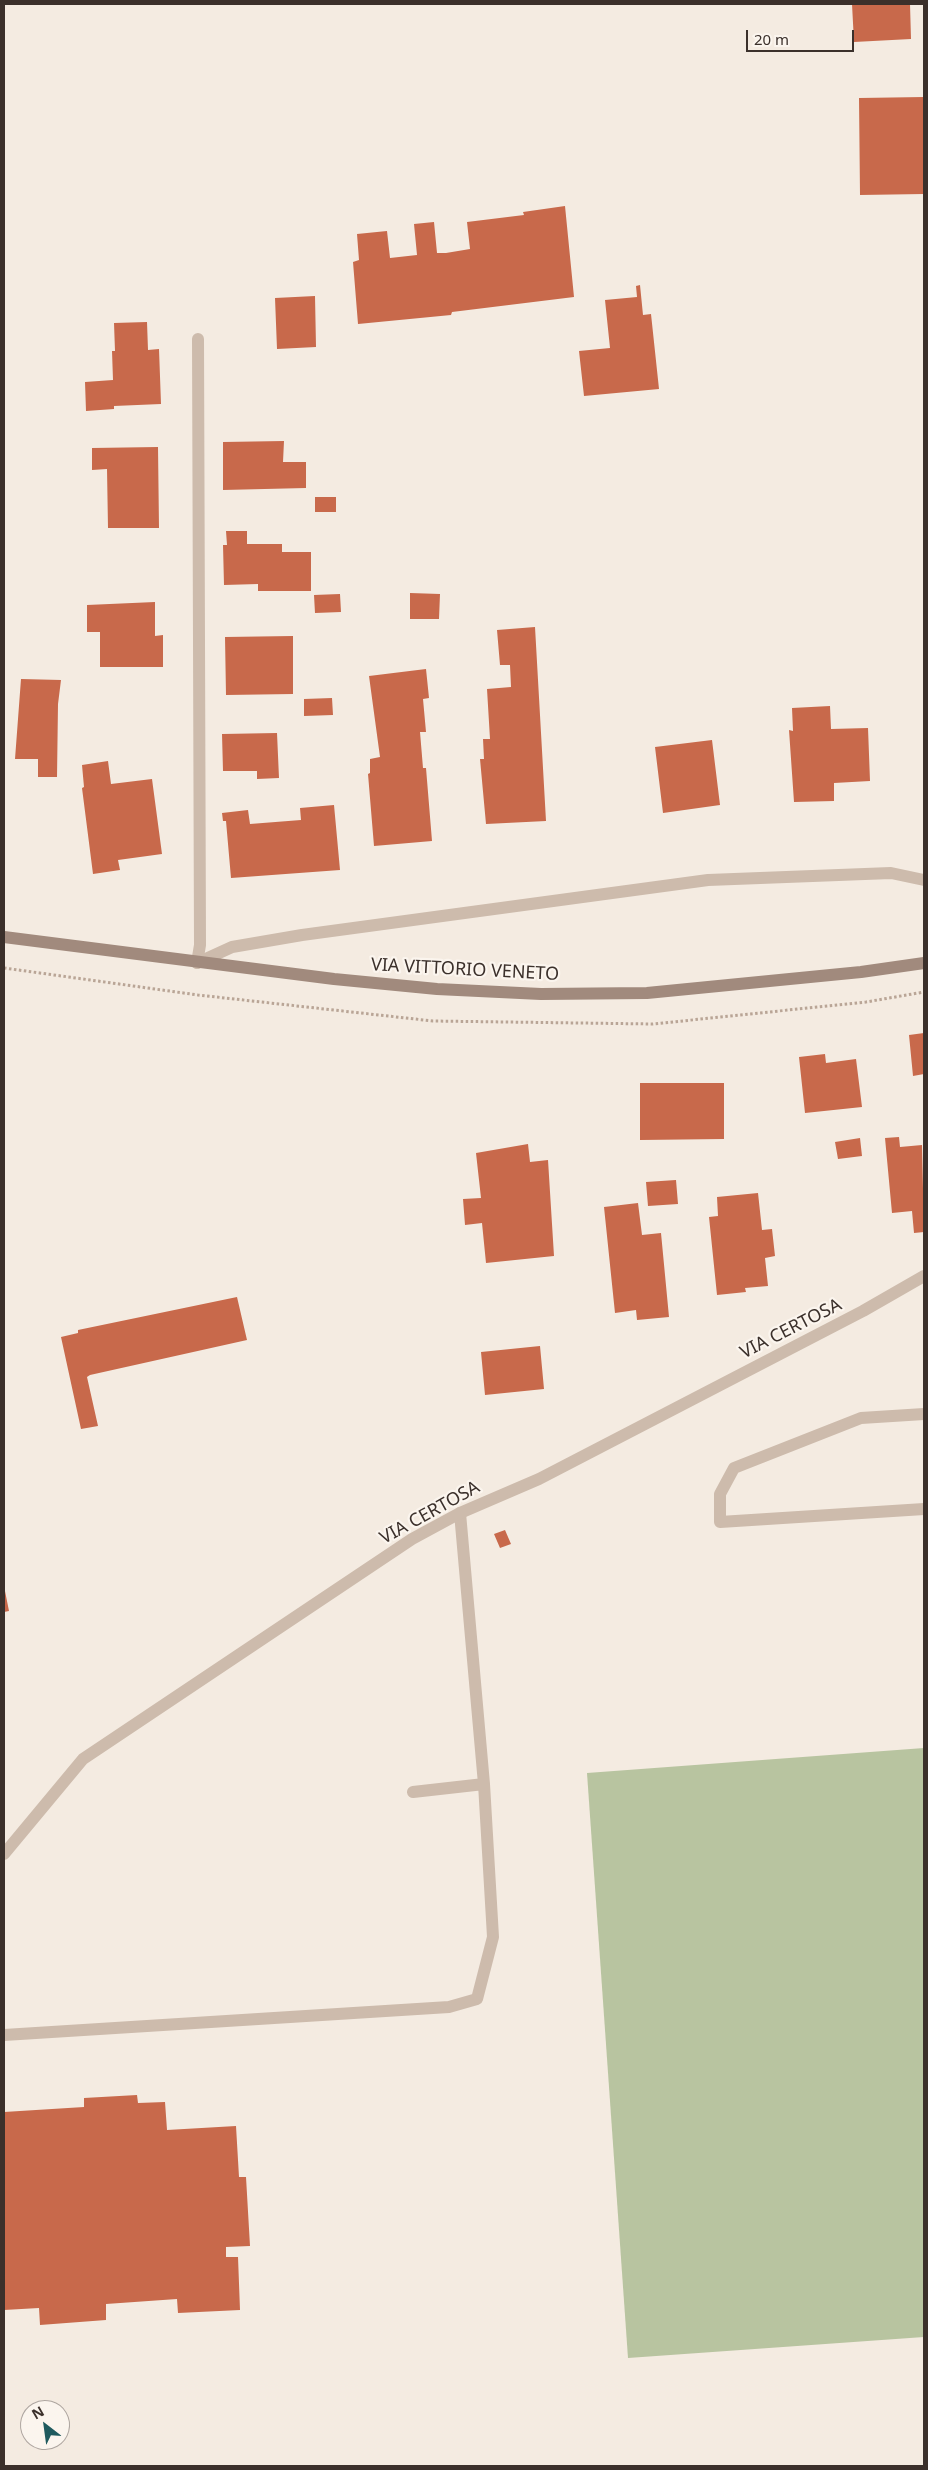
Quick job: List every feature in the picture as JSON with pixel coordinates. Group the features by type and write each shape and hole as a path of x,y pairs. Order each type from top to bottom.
{"main road":[{"name":"VIA VITTORIO VENETO","path":"4,937 197,963 437,989 541,994 647,993 861,972 924,963"}],"street":[{"path":"197,963 200,945 198,339"},
{"path":"197,963 232,947 302,934 708,880 891,873 924,880"},
{"name":"VIA CERTOSA","path":"4,1854 83,1759 412,1539 460,1513 539,1478 854,1316 924,1276"},
{"path":"924,1414 861,1418 734,1468 720,1494 720,1522 924,1509"},
{"path":"4,2035 449,2007 477,1998 493,1937 484,1784 460,1513"},
{"path":"413,1792 484,1784"}],"green space":[{"path":"924,1748 924,2337 628,2358 587,1773"}],"building":[{"path":"852,4 910,4 911,39 854,42"},
{"path":"924,97 924,194 860,195 859,98"},
{"path":"565,206 574,297 452,312 451,315 358,324 353,262 359,260 357,234 387,231 390,258 417,255 414,224 434,222 437,253 446,253 470,249 467,222 524,215 523,212"},
{"path":"640,285 643,315 651,314 659,389 584,396 579,351 610,348 605,300 637,297 636,286"},
{"path":"315,296 316,347 277,349 275,298"},
{"path":"147,322 148,350 159,349 161,404 114,406 114,409 86,411 85,382 113,380 112,351 115,351 114,323"},
{"path":"284,441 283,462 306,462 306,488 223,490 223,442"},
{"path":"158,447 159,528 108,528 107,469 92,470 92,448"},
{"path":"315,497 336,497 336,512 315,512"},
{"path":"226,531 247,531 247,544 282,544 282,552 311,552 311,591 258,591 258,584 224,585 223,545 227,545"},
{"path":"410,593 440,594 439,619 410,619"},
{"path":"340,594 341,612 315,613 314,595"},
{"path":"155,602 155,636 163,635 163,667 100,667 100,632 87,632 87,605"},
{"path":"535,627 546,821 486,824 480,759 484,759 483,739 490,739 487,689 511,687 510,665 500,665 497,630"},
{"path":"293,636 293,694 226,695 225,637"},
{"path":"426,669 429,698 423,699 426,732 420,732 423,768 426,768 432,841 374,846 368,774 370,773 370,759 380,757 369,676"},
{"path":"21,679 61,680 58,704 57,777 38,777 38,759 15,759"},
{"path":"332,698 333,715 304,716 304,699"},
{"path":"830,706 831,729 868,728 870,781 834,783 834,801 794,802 789,730 793,731 792,708"},
{"path":"277,733 279,778 257,779 257,771 223,771 222,734"},
{"path":"712,740 720,805 663,813 655,747"},
{"path":"108,761 111,784 152,779 162,854 118,860 120,870 93,874 82,788 84,787 82,765"},
{"path":"334,805 340,870 231,878 226,821 223,821 222,813 248,810 250,824 301,820 300,808"},
{"path":"924,1033 924,1074 913,1076 909,1035"},
{"path":"825,1054 826,1063 856,1059 862,1107 805,1113 799,1057"},
{"path":"640,1083 724,1083 724,1139 640,1140"},
{"path":"899,1137 900,1147 922,1145 924,1232 914,1233 912,1211 892,1213 885,1138"},
{"path":"860,1138 862,1156 838,1159 835,1142"},
{"path":"528,1144 530,1162 548,1160 554,1256 486,1263 482,1223 465,1225 463,1199 481,1198 476,1153"},
{"path":"676,1180 678,1204 648,1206 646,1182"},
{"path":"758,1193 762,1230 772,1229 775,1256 765,1258 768,1286 745,1288 746,1292 717,1295 709,1217 718,1216 717,1197"},
{"path":"638,1203 642,1235 661,1233 669,1317 637,1320 636,1310 615,1313 604,1207"},
{"path":"237,1297 247,1340 90,1375 87,1377 98,1426 81,1429 61,1337 78,1333 78,1330"},
{"path":"540,1346 544,1389 485,1395 481,1352"},
{"path":"505,1530 511,1544 500,1548 494,1534"},
{"path":"4,1586 9,1611 4,1612"},
{"path":"137,2095 138,2103 165,2102 167,2130 236,2126 239,2177 246,2177 250,2246 226,2247 226,2257 238,2257 240,2310 178,2313 177,2299 106,2304 106,2320 40,2325 39,2308 4,2310 4,2112 84,2107 84,2098"}]}
